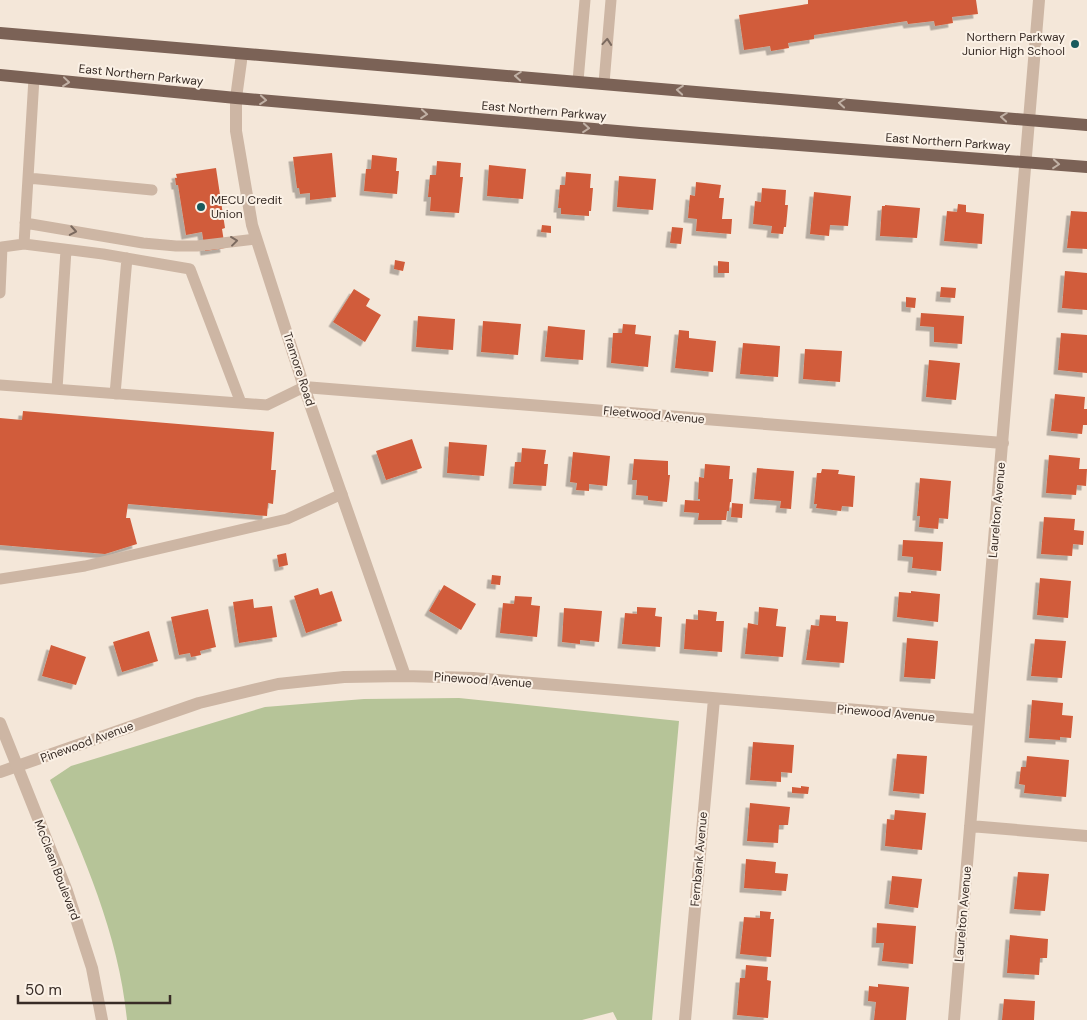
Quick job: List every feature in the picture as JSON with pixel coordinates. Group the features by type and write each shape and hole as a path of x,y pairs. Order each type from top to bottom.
{"main road":[{"path":"0,33 1087,125"},
{"name":"East Northern Parkway","path":"0,76 640,133 1087,167"}],"street":[{"name":"Laurelton Avenue","path":"954,1020 1039,0"},
{"name":"Tramore Road","path":"242,54 236,98 236,131 252,225 304,387 405,676"},
{"name":"Fleetwood Avenue","path":"304,387 1003,443"},
{"name":"Pinewood Avenue","path":"0,772 199,703 278,684 344,677 473,678 978,720"},
{"name":"Fernbank Avenue","path":"685,1020 714,699"},
{"name":"McClean Boulevard","path":"0,723 67,891 92,968 102,1020"},
{"path":"970,826 1087,836"}],"lane":[{"path":"578,81 585,0"},
{"path":"604,83 611,0"},
{"path":"24,244 34,78"},
{"path":"28,178 152,190"},
{"path":"25,223 143,243 176,246 197,246 256,239"},
{"path":"0,293 1,247 24,244 190,269 241,403"},
{"path":"57,389 66,250"},
{"path":"115,394 127,258"},
{"path":"0,385 267,405 304,387"},
{"path":"0,579 85,566 287,519 342,494"}],"green space":[{"path":"459,698 679,721 652,1020 617,1020 613,1012 582,1020 127,1020 123,989 108,927 87,867 50,780 71,766 265,707 364,699"}],"building":[{"path":"808,0 976,0 978,14 952,17 953,23 935,26 934,21 908,24 907,21 814,35 814,39 788,43 789,48 771,51 770,46 744,50 739,15 808,4"},
{"path":"332,153 336,197 310,200 310,193 300,194 299,188 297,188 293,157"},
{"path":"372,155 397,158 396,171 399,171 397,194 364,191 366,169 371,169"},
{"path":"437,161 461,163 460,177 463,177 459,213 430,211 431,197 428,197 430,175 436,175"},
{"path":"489,165 526,169 523,199 487,196"},
{"name":"MECU Credit Union","path":"216,168 225,228 222,229 225,248 205,251 202,232 186,235 178,185 176,185 175,178 177,178 176,174"},
{"path":"566,172 591,174 590,188 593,188 589,216 561,214 561,208 558,208 560,185 565,185"},
{"path":"619,176 656,179 653,210 617,207"},
{"path":"696,182 721,185 719,198 724,198 722,219 732,219 731,234 696,231 697,219 688,218 690,195 695,196"},
{"path":"762,188 786,190 785,205 788,205 786,227 784,227 783,234 771,233 772,226 753,224 755,201 761,202"},
{"path":"814,192 851,196 848,226 830,225 829,236 810,234"},
{"path":"958,204 966,205 966,212 984,214 982,244 944,241 947,211 957,212"},
{"path":"882,206 920,208 917,238 880,236"},
{"path":"1071,211 1087,212 1087,249 1067,248"},
{"path":"542,225 551,226 551,233 541,232"},
{"path":"672,227 683,228 681,244 670,243"},
{"path":"395,260 405,262 403,271 394,269"},
{"path":"718,261 729,262 729,273 718,273"},
{"path":"1065,271 1087,273 1087,310 1062,308"},
{"path":"941,287 956,288 955,298 940,297"},
{"path":"354,289 370,299 366,306 381,315 365,342 333,322"},
{"path":"906,297 916,298 915,308 906,307"},
{"path":"921,313 964,316 962,344 934,342 934,327 920,326"},
{"path":"418,316 455,319 453,350 416,347"},
{"path":"483,321 521,324 518,355 481,352"},
{"path":"623,324 636,325 635,334 651,336 648,367 611,363 613,333 622,333"},
{"path":"548,326 585,330 583,360 545,357"},
{"path":"679,330 689,331 689,338 716,341 713,372 675,368"},
{"path":"1061,333 1087,335 1087,373 1058,370"},
{"path":"743,343 780,346 778,377 740,374"},
{"path":"805,349 842,351 840,382 803,379"},
{"path":"929,360 960,363 956,400 926,397"},
{"path":"1055,394 1085,397 1084,409 1087,409 1087,425 1083,425 1082,434 1051,431"},
{"path":"23,411 274,432 271,470 276,470 273,504 268,503 267,516 128,504 126,518 130,518 137,544 105,554 0,545 0,418 22,420"},
{"path":"412,439 422,468 386,480 376,451"},
{"path":"449,442 487,445 484,476 447,473"},
{"path":"522,448 546,450 544,464 548,464 546,486 513,484 515,462 521,462"},
{"path":"573,452 610,456 607,486 589,484 589,491 576,490 577,483 570,482"},
{"path":"1049,455 1080,458 1079,469 1087,469 1086,486 1077,485 1076,495 1046,493"},
{"path":"634,459 668,461 668,475 670,475 667,502 648,500 648,496 636,495 637,480 632,480"},
{"path":"705,464 730,466 729,479 733,479 731,502 726,520 698,520 699,513 684,512 685,500 700,501 698,499 699,477 704,478"},
{"path":"757,468 794,471 791,509 780,508 781,501 754,499"},
{"path":"822,469 839,470 838,474 855,476 853,507 842,506 841,511 816,508 817,504 814,504 817,473 821,473"},
{"path":"920,478 951,481 948,519 939,518 938,529 919,527 920,516 917,516"},
{"path":"732,503 743,504 742,518 731,517"},
{"path":"1044,517 1075,519 1074,530 1084,531 1083,545 1073,544 1072,556 1041,554"},
{"path":"903,540 943,542 941,571 912,568 913,557 902,556"},
{"path":"286,553 288,565 279,567 277,555"},
{"path":"492,575 501,576 500,585 491,584"},
{"path":"1040,578 1071,581 1068,618 1037,615"},
{"path":"444,585 476,604 461,630 429,611"},
{"path":"318,588 320,595 332,591 342,621 306,633 294,596"},
{"path":"911,591 940,594 938,622 897,617 899,592 911,593"},
{"path":"515,596 532,597 531,605 540,606 537,637 500,633 503,603 514,604"},
{"path":"253,599 254,608 272,606 277,637 239,643 233,602"},
{"path":"637,607 656,608 655,616 662,617 660,647 622,644 625,613 637,614"},
{"path":"759,607 778,609 776,626 786,627 783,657 745,654 748,623 758,625"},
{"path":"564,608 602,611 599,642 580,640 580,644 562,642"},
{"path":"208,609 216,647 200,651 201,655 191,657 190,653 179,655 171,617"},
{"path":"698,610 717,612 716,621 724,621 722,652 684,649 686,619 698,620"},
{"path":"820,615 836,616 836,621 848,622 844,663 806,660 811,625 819,626"},
{"path":"149,631 158,661 122,672 113,642"},
{"path":"907,638 938,641 935,679 904,677"},
{"path":"1035,639 1066,641 1062,678 1031,676"},
{"path":"51,645 86,657 76,685 42,676"},
{"path":"1032,700 1063,703 1062,715 1073,716 1071,738 1060,737 1060,740 1029,738"},
{"path":"753,742 794,745 792,773 781,772 781,782 750,780"},
{"path":"897,754 927,756 924,794 893,791"},
{"path":"1027,756 1069,760 1066,797 1024,793 1025,785 1019,784 1021,767 1026,767"},
{"path":"801,786 809,787 808,794 792,793 792,787 801,788"},
{"path":"750,803 790,807 788,825 779,825 778,843 747,841"},
{"path":"895,810 926,813 922,850 885,846 887,819 894,820"},
{"path":"746,859 776,862 775,873 788,874 786,891 744,888"},
{"path":"1018,872 1049,874 1045,911 1014,909"},
{"path":"892,876 922,879 918,908 889,904"},
{"path":"760,911 771,912 770,919 774,919 771,957 740,954 744,917 760,918"},
{"path":"877,923 916,926 913,964 882,961 884,943 876,943"},
{"path":"1010,935 1048,939 1047,958 1040,958 1039,975 1007,973"},
{"path":"746,965 768,967 767,980 771,981 768,1018 737,1015 740,978 745,978"},
{"path":"878,984 909,987 906,1020 874,1020 876,1002 868,1001 869,986 878,987"},
{"path":"1004,999 1035,1001 1034,1020 1002,1020"}],"place":[{"name":"Northern Parkway Junior High School","path":"1075,44"},
{"name":"MECU Credit Union","path":"201,207"}]}
